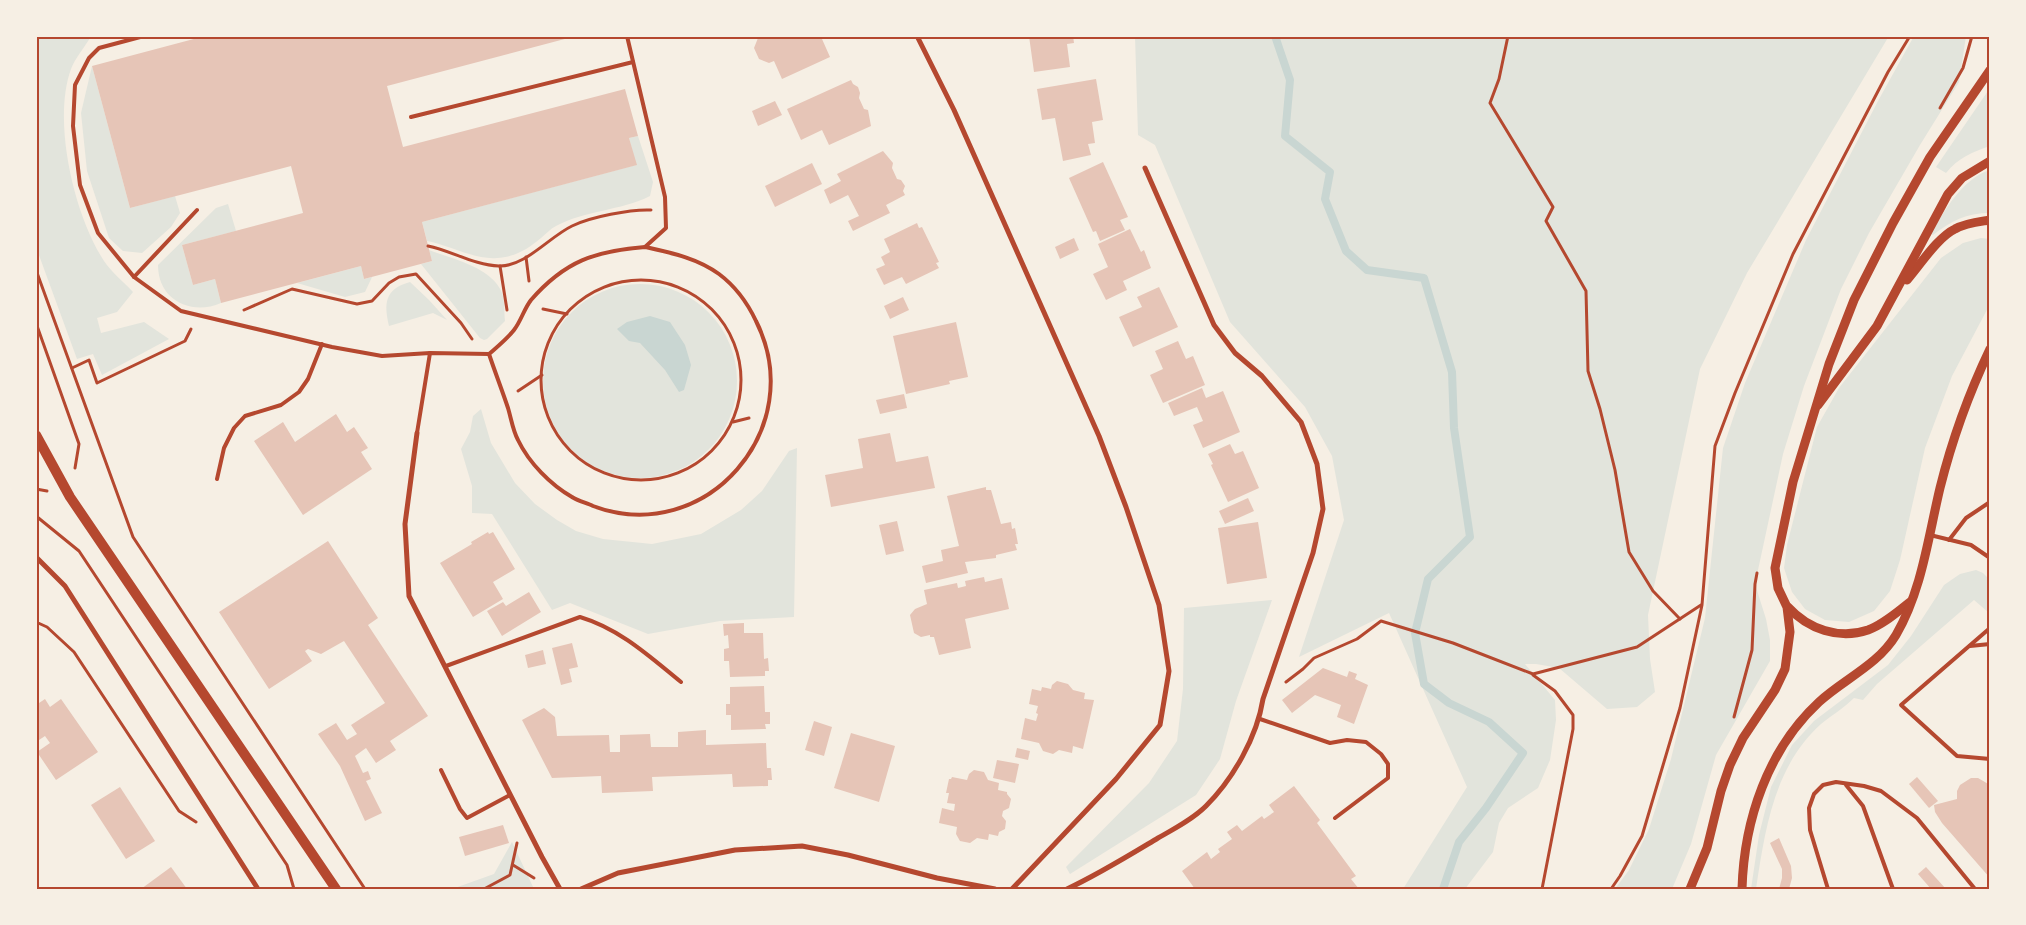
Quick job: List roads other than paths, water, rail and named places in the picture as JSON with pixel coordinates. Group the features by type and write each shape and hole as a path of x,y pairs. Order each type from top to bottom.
{"main road":[{"path":"36,435 70,497 336,889"}],"street":[{"path":"917,36 954,110 1099,436 1126,507 1159,605 1169,671 1160,725 1116,778 1012,889"},
{"path":"1690,889 1707,848 1721,790 1730,765 1743,738 1774,690 1785,669 1790,632 1787,607 1778,588 1775,568 1793,482 1828,364 1854,300 1893,223 1930,157 1990,70"},
{"path":"1813,412 1878,326 1948,194 1962,178 1990,161"},
{"path":"1067,889 1099,874 1176,828 1206,807 1237,767 1260,719 1263,699 1314,553 1322,509 1317,464 1301,422 1262,376 1235,353 1214,325 1145,168"},
{"path":"1898,290 1944,237 1955,229 1974,222 1990,220"},
{"path":"1742,889 1748,836 1760,792 1773,763 1794,728 1820,702 1881,654 1896,635 1921,579 1941,486 1954,440 1976,379 1990,349"},
{"path":"418,433 404,524 409,596 560,889"},
{"path":"36,557 65,586 258,889"},
{"path":"1787,607 1798,618 1811,626 1828,632 1850,634 1869,630 1886,620 1912,600"},
{"path":"581,889 618,873 734,850 802,846 848,855 937,878 996,889"}],"lane":[{"path":"144,36 99,48 89,58 75,85 73,126 80,185 98,233 134,277 181,311 218,321 382,356 430,353 489,354 514,330 528,306 553,278 581,260 612,249 645,247 684,256 720,275 747,304 765,339 772,379 767,418 750,455 723,485 689,505 650,514 610,512 573,498 541,473 518,441 489,354"},
{"path":"627,36 665,197 666,228 645,247"},
{"path":"411,117 633,62"},
{"path":"134,277 197,210"},
{"path":"217,478 224,448 234,428 245,416 281,406 299,392 308,380 322,344"},
{"path":"418,433 430,353"},
{"path":"1949,540 1966,518 1990,502"},
{"path":"1930,535 1971,545 1990,558"},
{"path":"446,666 580,617 600,623 632,641 681,682"},
{"path":"1990,628 1901,706 1957,756 1990,759"},
{"path":"1968,647 1990,644"},
{"path":"1260,719 1330,743 1347,740 1366,742 1381,754 1388,764 1388,778 1335,818"},
{"path":"441,770 460,809 467,818 510,795"},
{"path":"1828,889 1810,830 1809,808 1814,794 1823,785 1836,782 1846,785 1864,786 1881,791 1917,818 1975,889"},
{"path":"1846,785 1863,806 1893,889"}],"waterway":[{"path":"1275,36 1290,80 1285,136 1330,172 1325,199 1346,251 1367,270 1424,278 1452,372 1454,428 1470,537 1428,579 1415,633 1424,684 1449,703 1489,722 1523,753 1486,808 1459,842 1443,889"}]}
